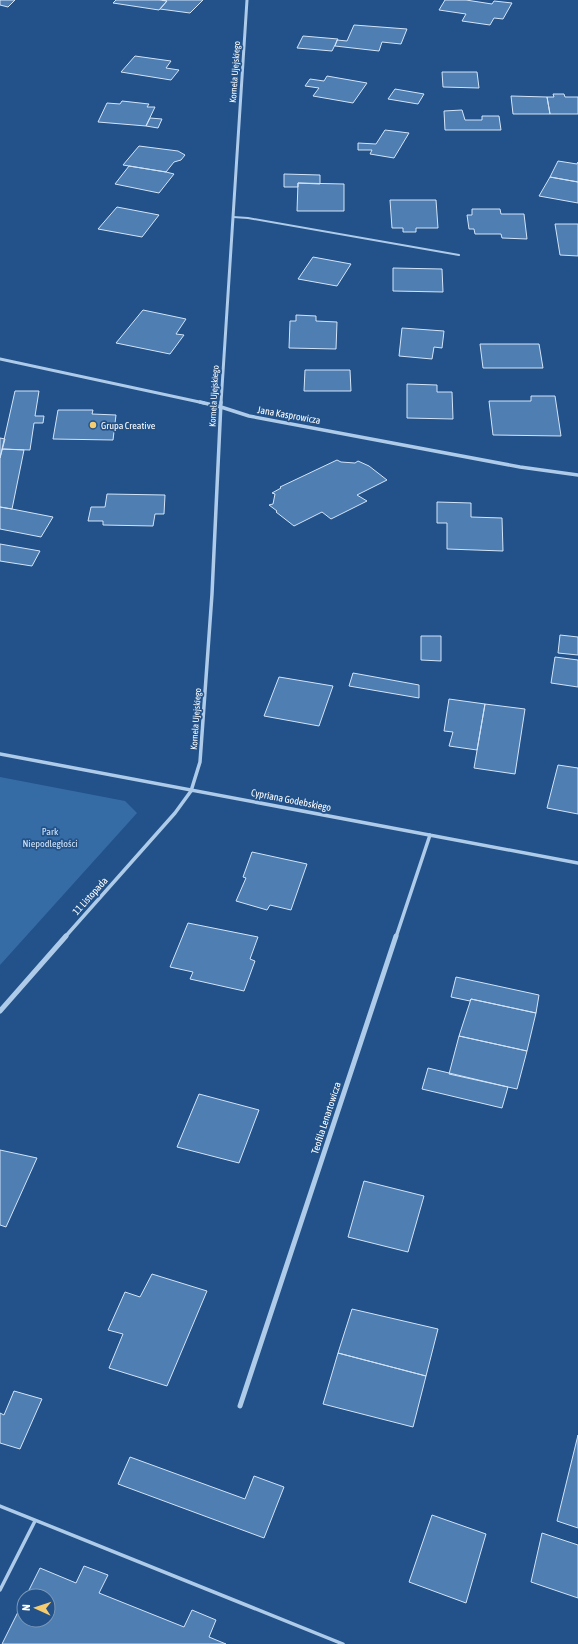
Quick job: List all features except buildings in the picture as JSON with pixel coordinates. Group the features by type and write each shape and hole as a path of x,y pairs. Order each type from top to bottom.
{"street":[{"name":"Kornela Ujejskiego","path":"191,791 200,762 212,594 220,407 246,0"},
{"name":"Jana Kasprowicza","path":"0,359 220,407 249,416 520,467 578,475"},
{"name":"Cypriana Godebskiego","path":"0,754 578,863"},
{"name":"11 Listopada","path":"0,1011 175,813 191,791"},
{"name":"Teofila Lenartowicza","path":"240,1406 430,835"}],"lane":[{"path":"233,217 248,218 459,255"},
{"path":"0,1506 343,1644"},
{"path":"0,1590 35,1521"}],"green space":[{"name":"Park Niepodległości","path":"0,777 125,801 137,813 0,965"}],"place":[{"name":"Grupa Creative","path":"93,425"}]}
